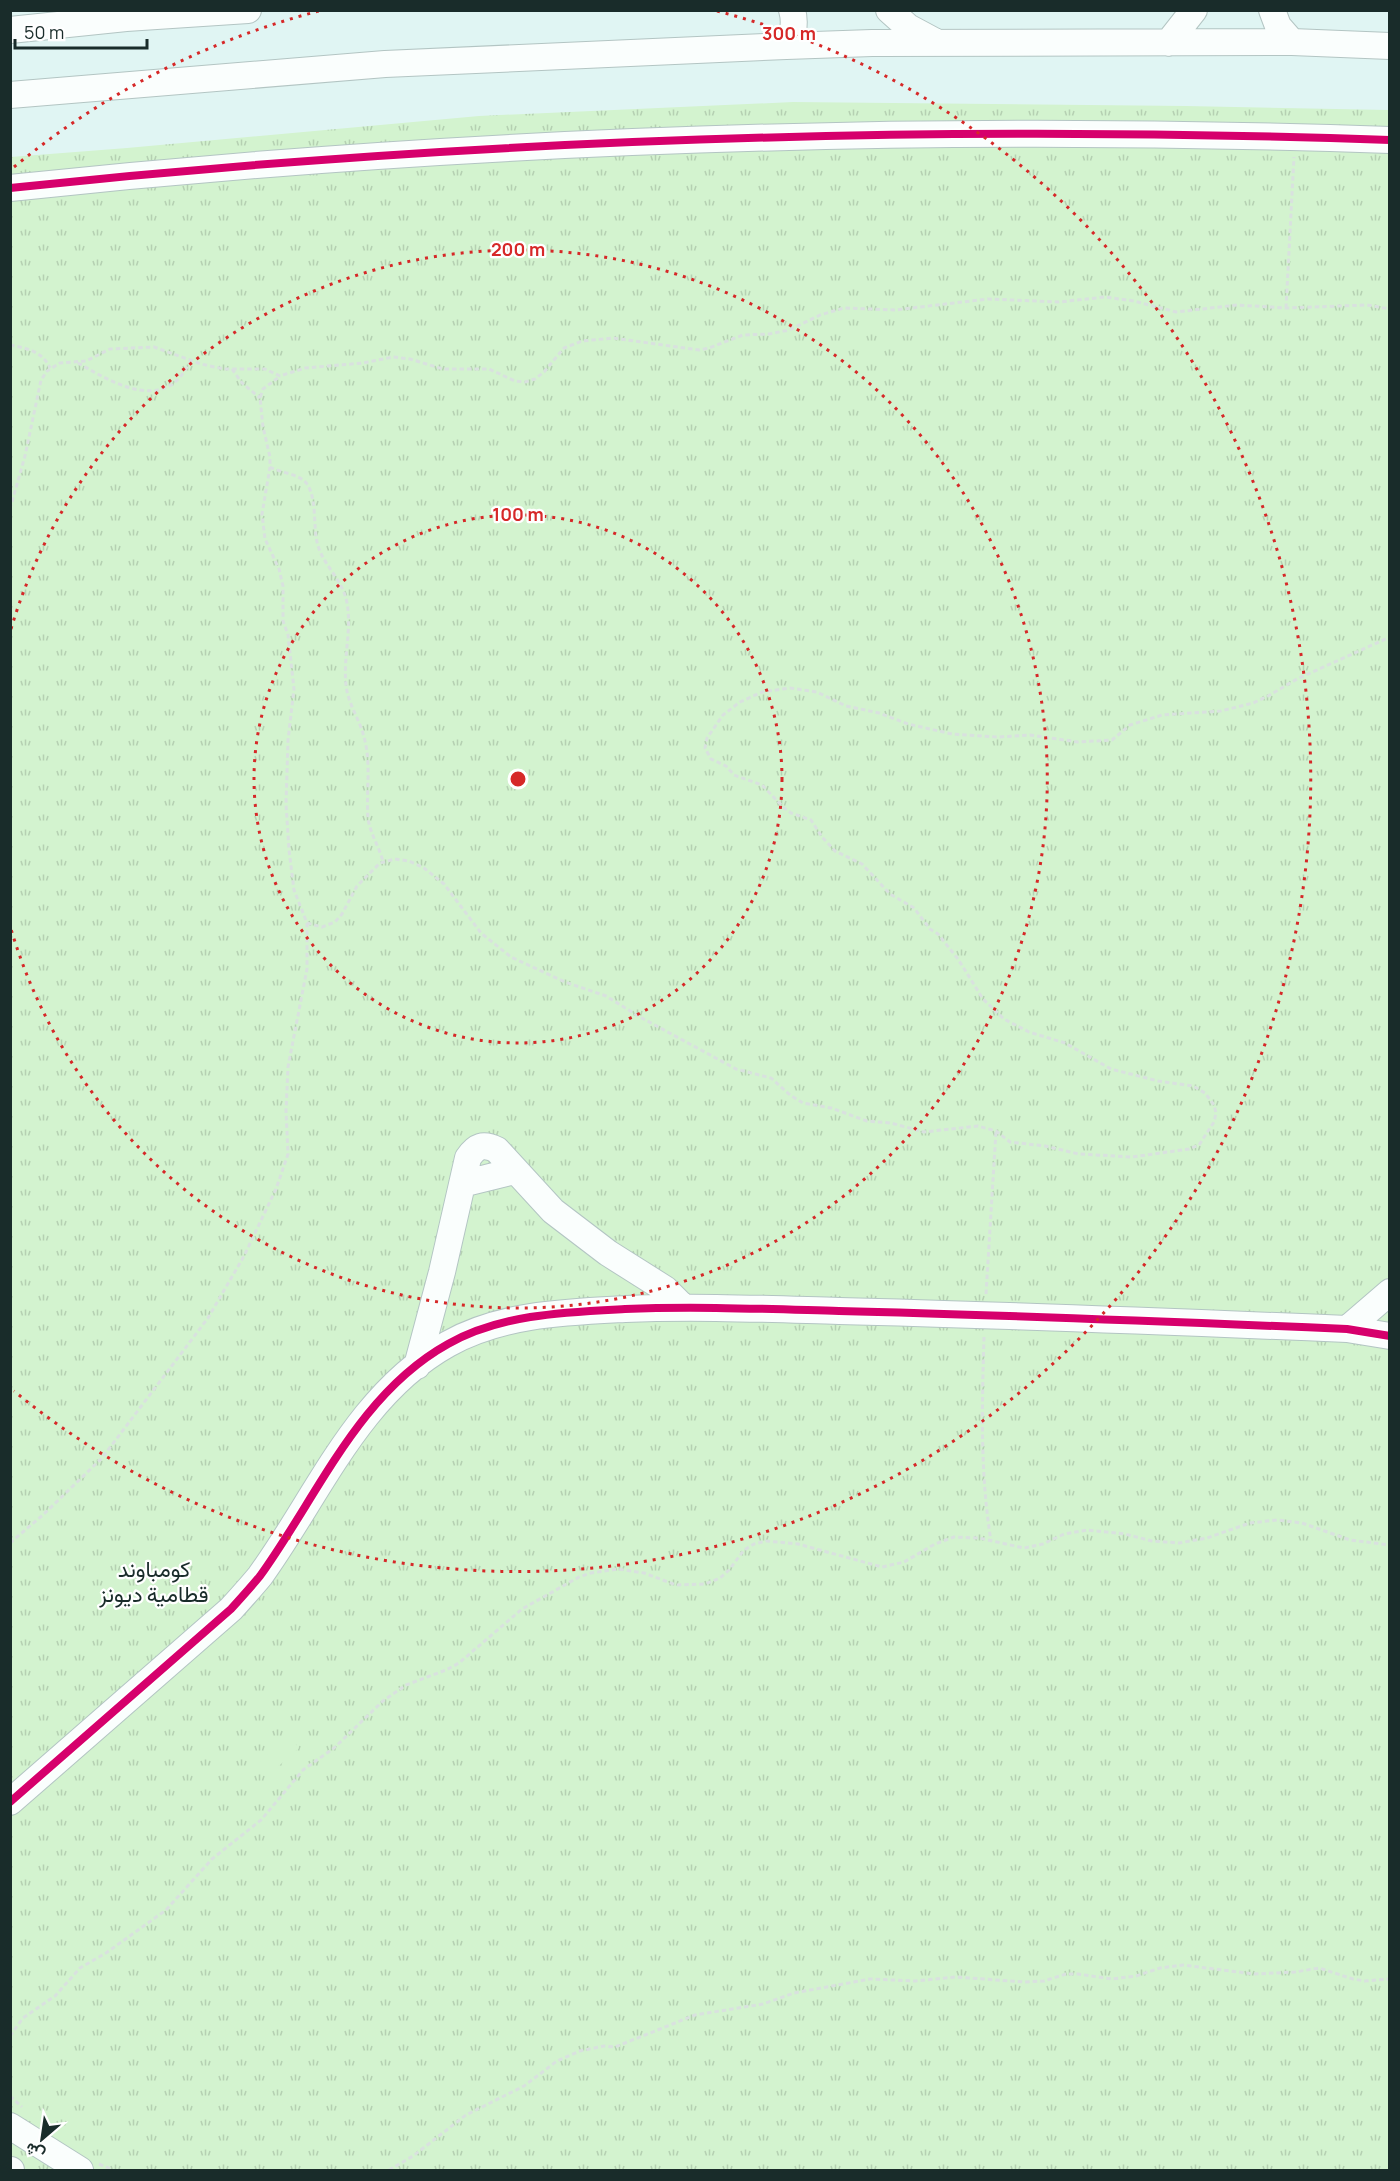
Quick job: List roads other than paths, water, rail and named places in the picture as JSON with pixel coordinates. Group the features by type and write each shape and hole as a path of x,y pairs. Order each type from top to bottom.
{"street":[{"path":"10,30 126,18 248,10"},
{"path":"786,46 792,36 794,24 792,10"},
{"path":"889,10 908,27 939,43"},
{"path":"1168,43 1194,10"},
{"path":"1272,10 1278,26 1292,42"},
{"path":"10,95 386,64 786,46 1292,42 1389,46"},
{"path":"10,188 206,169 512,147 917,133 1295,136 1389,140"},
{"path":"417,1366 462,1184 514,1171 553,1211 632,1270 665,1289 682,1307"},
{"path":"1347,1329 1389,1292"},
{"path":"10,1802 231,1609 258,1578 369,1411 393,1385 448,1344 479,1330 515,1319 593,1311 682,1307 985,1314 1347,1329 1389,1336"},
{"path":"10,2126 80,2170"}],"district":[{"name":"كومباوند قطامية ديونز","path":"154,1582"}]}
